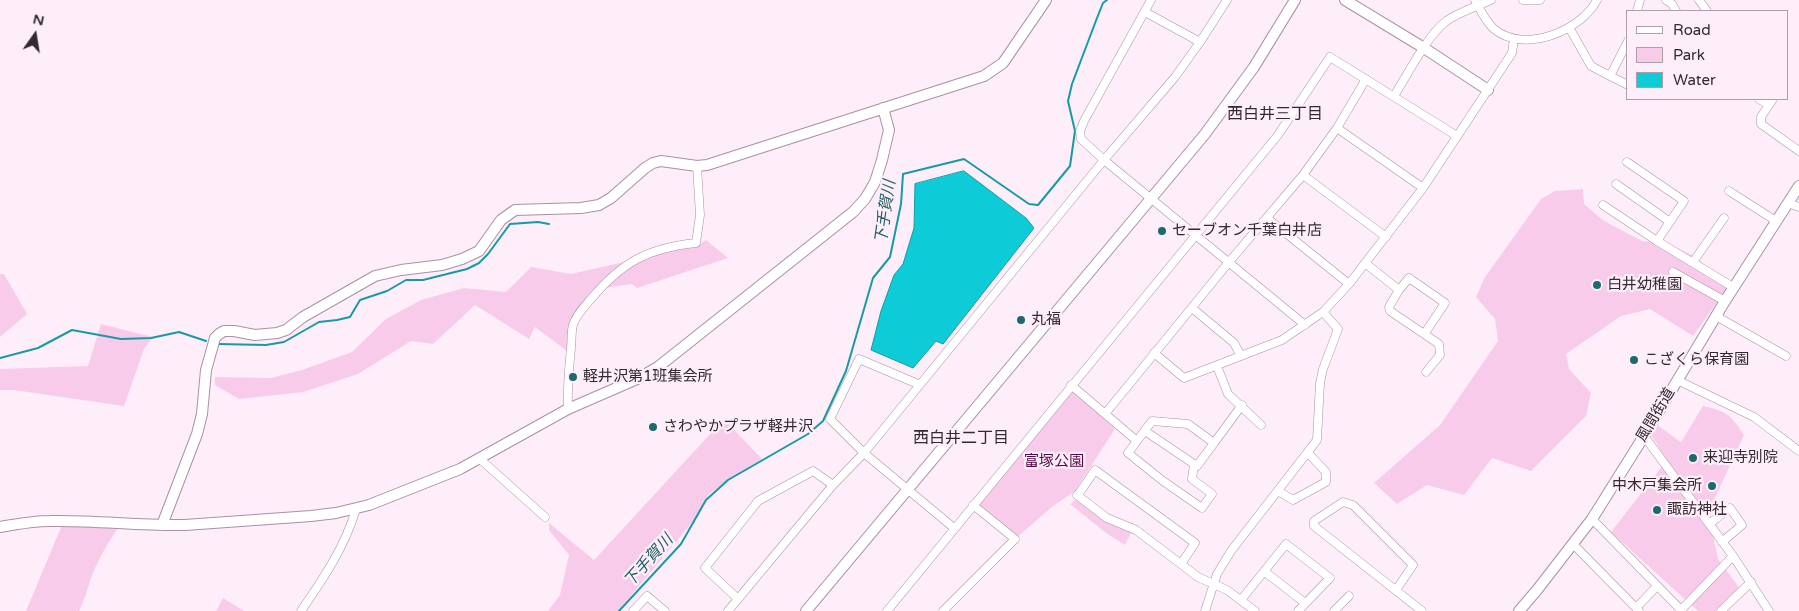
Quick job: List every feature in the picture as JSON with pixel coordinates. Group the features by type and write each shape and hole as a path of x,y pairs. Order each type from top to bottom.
{"street":[{"path":"162,525 197,434 202,414 206,370 215,338 224,331 234,331 255,336 286,330 303,317 375,276 401,270 442,265 479,251 501,220 515,210 581,208 599,205 611,198 653,163 661,161 697,166 707,165 973,80 995,70 1006,59 1046,0"},
{"path":"1151,0 1084,121 1080,131 1081,139 1305,326"},
{"path":"728,611 833,485 864,452 1104,160 1176,77 1227,0"},
{"path":"806,611 1205,134 1254,67 1295,0"},
{"path":"1344,0 1424,48 1488,90"},
{"path":"1394,96 1424,48 1444,22 1477,3 1491,0"},
{"path":"1523,0 1540,0"},
{"path":"1477,3 1494,29 1514,39 1532,39 1570,29 1588,13 1597,0"},
{"path":"1666,0 1672,4 1675,10"},
{"path":"1145,12 1200,42"},
{"path":"1570,29 1591,66 1626,84"},
{"path":"1154,353 1184,378 1282,340 1323,312 1349,284 1423,188 1512,53 1514,39"},
{"path":"1610,76 1626,45"},
{"path":"891,610 954,528 1278,135 1330,57 1457,136"},
{"path":"1105,414 1303,175 1336,128 1366,79"},
{"path":"1771,102 1761,117 1761,124 1799,151"},
{"path":"0,527 50,520 162,525 311,516 356,509 443,477 480,459 568,409 658,367 853,212 865,199 875,182 882,160 889,130 883,108"},
{"path":"1336,128 1423,188"},
{"path":"1628,162 1684,201 1657,241"},
{"path":"568,409 567,380 574,323 579,313 605,283 641,256 674,245 696,243 700,215 697,166"},
{"path":"1303,175 1386,237"},
{"path":"1616,184 1670,222"},
{"name":"風間街道","path":"1519,611 1592,518 1644,436 1733,287 1799,186"},
{"path":"1729,191 1776,221"},
{"path":"1788,204 1799,207"},
{"path":"1603,205 1657,241 1733,287"},
{"path":"1267,218 1349,284"},
{"path":"1693,262 1724,218"},
{"path":"1365,263 1399,290"},
{"path":"1673,272 1725,301"},
{"path":"1425,333 1445,303 1409,278 1389,306 1390,311 1439,344 1440,355 1426,372"},
{"path":"1192,308 1234,343 1241,356"},
{"path":"1205,611 1217,574 1231,551 1317,440 1320,383 1323,369 1338,329 1323,312"},
{"path":"1716,316 1786,356"},
{"path":"918,384 859,359 830,419 864,452 954,528"},
{"path":"1217,366 1228,394 1242,405 1260,425"},
{"path":"1677,380 1754,418 1799,451"},
{"path":"1071,386 1137,441"},
{"path":"1145,431 1197,466 1242,405"},
{"path":"1194,464 1192,479 1212,494 1202,508 1163,482 1128,453 1152,421 1188,424 1214,443"},
{"path":"1644,436 1733,556 1767,610"},
{"path":"1278,491 1293,500 1326,482 1326,472 1308,453"},
{"path":"480,459 545,517"},
{"path":"1181,564 1195,543 1095,470 1077,495 1107,518 1136,530 1198,577 1227,590 1254,611"},
{"path":"738,599 704,568 758,501 813,471 833,485"},
{"path":"1396,590 1413,565 1353,505 1343,502 1314,521 1314,526 1422,611"},
{"path":"943,611 1015,539 973,505"},
{"path":"1708,524 1730,508 1742,525 1722,542"},
{"path":"301,611 325,576 339,551 356,509"},
{"path":"1592,518 1681,610 1733,556"},
{"path":"1241,600 1286,544 1330,578 1298,611"},
{"path":"1572,544 1637,609 1658,586"},
{"path":"1264,571 1305,604"},
{"path":"1721,611 1751,582"},
{"path":"633,611 647,596 665,611"},
{"path":"1334,611 1349,596"}],"green space":[{"path":"1583,189 1584,204 1604,221 1642,241 1666,243 1696,257 1727,288 1693,336 1650,309 1621,316 1566,354 1569,369 1591,393 1586,416 1531,471 1492,458 1464,495 1427,485 1397,504 1374,483 1440,425 1498,341 1495,319 1476,297 1485,277 1541,199 1555,191"},
{"path":"706,240 728,258 637,288 632,284 604,288 576,310 569,333 568,352 535,327 529,339 475,305 433,344 411,341 358,374 303,392 239,399 215,385 215,377 271,378 302,370 352,352 386,319 421,300 464,288 506,292 531,267 571,274 699,245"},
{"path":"0,274 4,274 27,314 0,337"},
{"path":"101,324 153,337 144,349 124,406 14,390 0,390 0,369 88,366"},
{"name":"富塚公園","path":"1071,387 1115,429 1075,491 1053,506 1015,539 978,504"},
{"path":"1703,406 1728,415 1744,435 1708,513 1718,559 1743,593 1719,611 1698,611 1611,532 1667,460 1651,435 1657,425 1681,442"},
{"path":"724,419 762,459 709,494 695,519 618,611 548,611 560,595 569,555 549,530 549,523 594,560"},
{"path":"1077,499 1131,533 1125,545 1106,533 1070,504"},
{"path":"62,525 118,528 95,567 79,611 26,611"},
{"path":"223,598 244,611 216,611"}],"water":[{"path":"964,171 1026,218 1034,228 943,344 936,341 913,368 871,350 881,311 894,275 903,264 914,228 915,184"}],"waterway":[{"name":"下手賀川","path":"619,611 681,544 706,500 728,480 808,434 823,421 846,371 873,278 890,257 901,204 903,174 964,159 1029,204 1038,205 1070,166 1075,131 1068,101 1072,84 1097,18 1103,3 1107,0"},
{"path":"218,344 266,345 284,342 319,322 350,317 360,300 387,291 406,280 423,280 467,269 479,263 510,224 538,222 549,224"},
{"path":"0,358 38,348 72,330 121,339 151,338 179,332 206,341"}],"place":[{"name":"セーブオン千葉白井店","path":"1162,231"},
{"name":"白井幼稚園","path":"1597,285"},
{"name":"丸福","path":"1021,320"},
{"name":"こざくら保育園","path":"1634,360"},
{"name":"軽井沢第1班集会所","path":"573,377"},
{"name":"さわやかプラザ軽井沢","path":"653,427"},
{"name":"来迎寺別院","path":"1693,458"},
{"name":"中木戸集会所","path":"1712,486"},
{"name":"諏訪神社","path":"1657,510"}],"district":[{"name":"西白井三丁目","path":"1275,115"},
{"name":"西白井二丁目","path":"961,439"}]}
